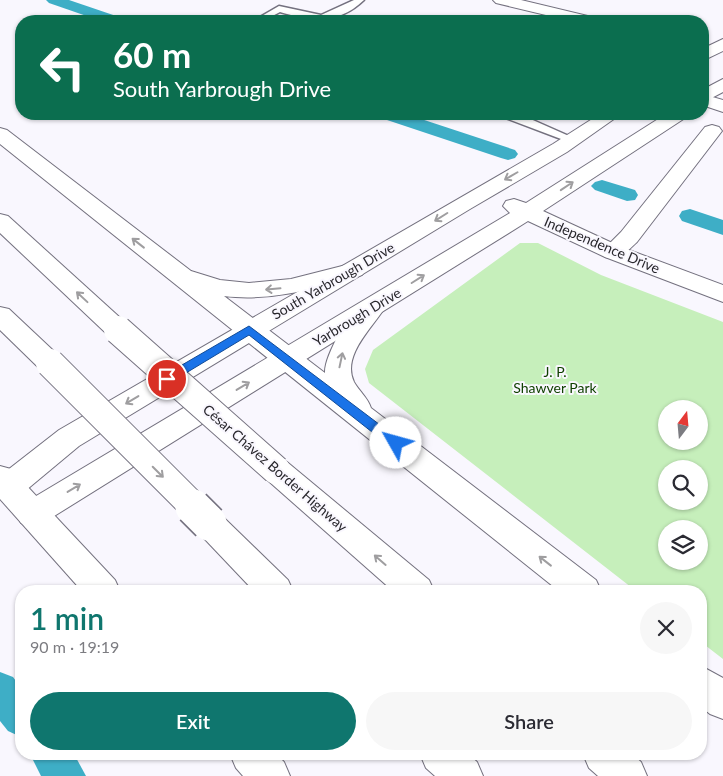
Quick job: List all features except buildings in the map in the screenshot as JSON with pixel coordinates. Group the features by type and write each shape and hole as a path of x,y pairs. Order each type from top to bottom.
{"main road":[{"path":"501,0 565,15"},
{"path":"709,52 723,44"},
{"path":"709,94 723,84"},
{"path":"709,101 723,106"},
{"name":"South Yarbrough Drive","path":"4,482 68,438 354,270 603,120"},
{"name":"Yarbrough Drive","path":"32,514 550,198 669,120"},
{"path":"612,252 629,237 712,131"},
{"path":"0,134 576,585"},
{"name":"Independence Drive","path":"483,192 612,252 723,294"},
{"name":"César Chávez Border Highway","path":"0,222 276,470 410,585"},
{"path":"176,273 216,287 249,291 291,287 354,270"},
{"path":"364,419 339,377 339,362 345,345 374,306"},
{"path":"0,315 270,585"},
{"path":"4,482 97,585"},
{"path":"707,689 723,701"},
{"path":"255,760 270,776"},
{"path":"446,760 463,776"},
{"path":"610,760 627,776"}],"lane":[{"path":"334,15 360,0"},
{"path":"268,15 279,9 298,15"},
{"path":"529,120 572,140"},
{"path":"539,126 550,120"}],"green space":[{"name":"J. P. Shawver Park","path":"520,243 538,243 601,275 723,322 723,659 707,647 707,585 628,585 369,383 365,369 373,350"}],"waterway":[{"path":"54,0 98,15"},
{"path":"406,120 508,154"},
{"path":"602,186 627,195"},
{"path":"690,216 723,228"},
{"path":"0,690 15,710"},
{"path":"54,760 66,776"}],"route":[{"path":"167,379 249,330 396,443"}]}
